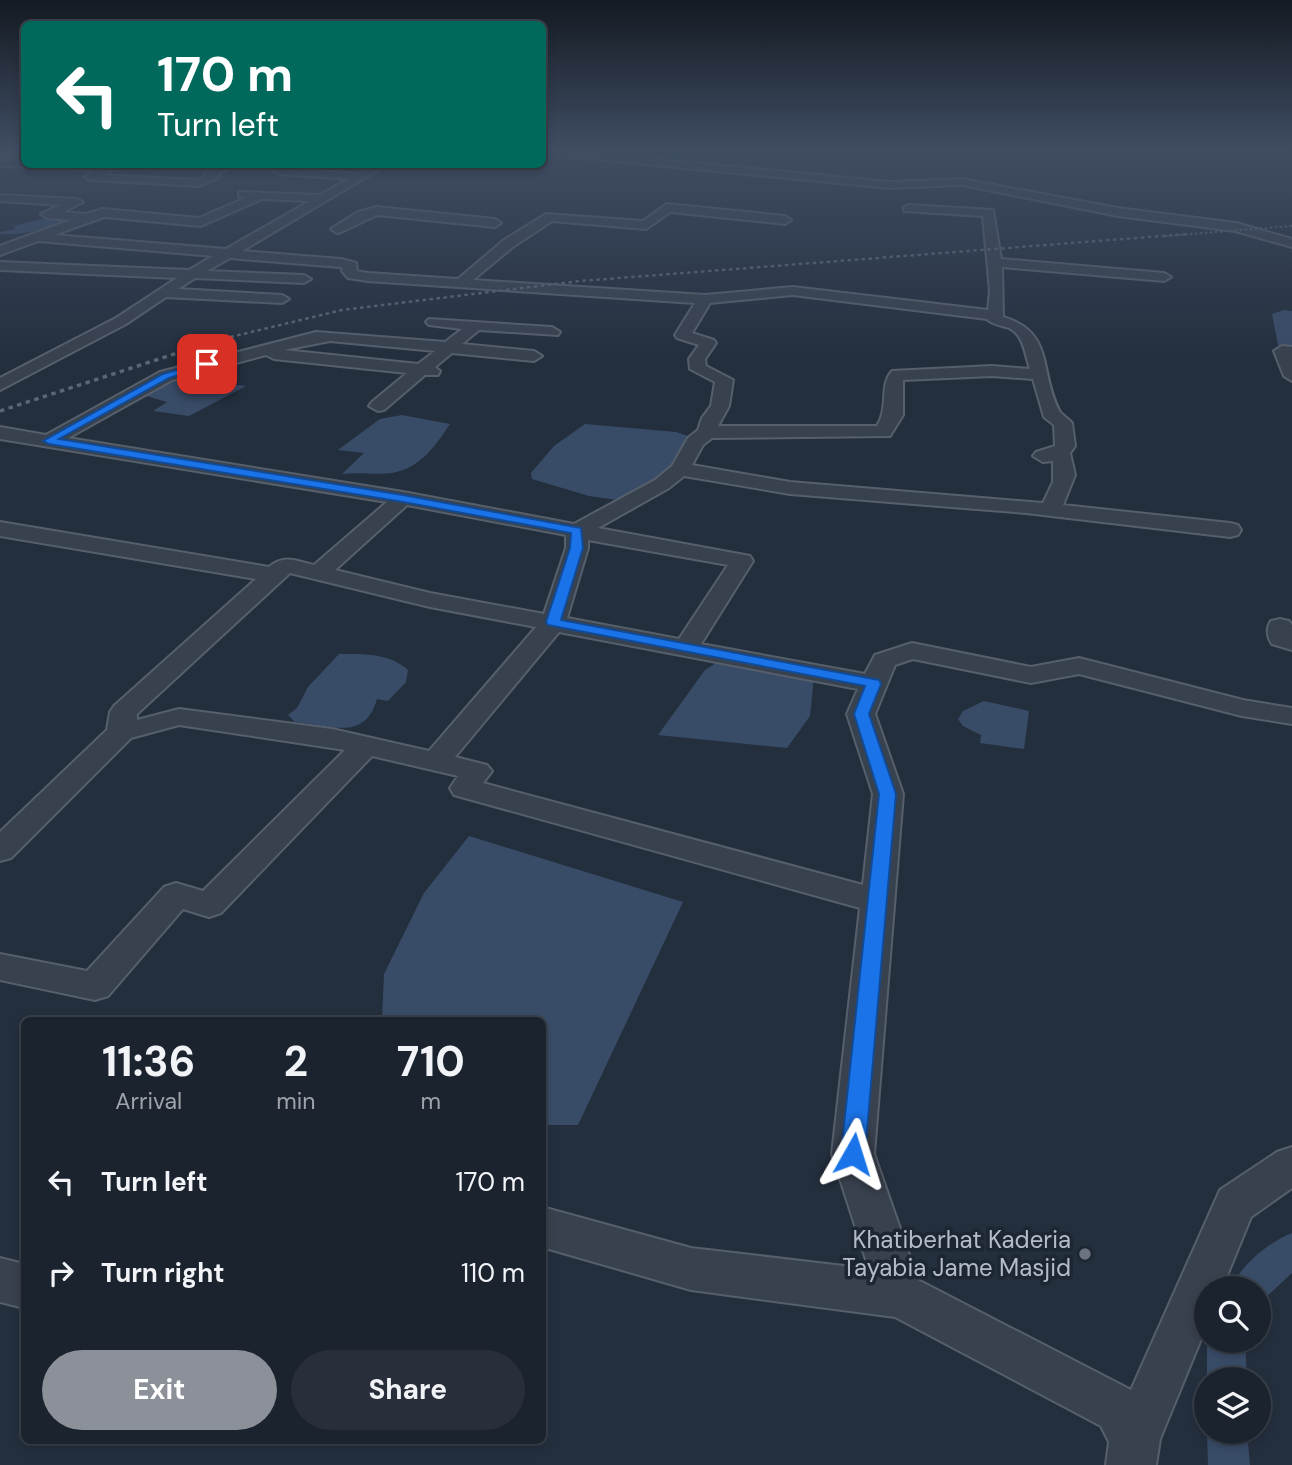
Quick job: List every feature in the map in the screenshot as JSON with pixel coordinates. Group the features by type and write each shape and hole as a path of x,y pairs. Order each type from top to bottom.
{"street":[{"path":"0,251 83,219"},
{"path":"172,219 201,222 207,219"},
{"path":"0,385 121,321 192,274 289,219"},
{"path":"301,219 349,222"},
{"path":"337,229 355,219"},
{"path":"461,219 495,223"},
{"path":"460,284 509,243 546,219"},
{"path":"578,219 646,225"},
{"path":"631,240 653,219"},
{"path":"779,219 785,220"},
{"path":"990,219 997,291 993,315"},
{"path":"1152,219 1236,227 1292,243"},
{"path":"35,237 341,263 351,266 349,271 353,275 460,284 705,299 793,291 993,315 995,319 1017,327 1028,337 1054,416 1063,423 1066,446 1052,454 1067,466 1065,480 1050,509"},
{"path":"995,262 1164,277"},
{"path":"0,266 304,279"},
{"path":"165,293 282,299"},
{"path":"577,531 662,484 680,468 695,442 707,432 720,405 724,380 698,369 697,359 708,343 683,335 705,299"},
{"path":"434,322 552,332"},
{"path":"378,406 476,325"},
{"path":"49,441 166,376 330,336 534,356"},
{"path":"1292,352 1282,351 1292,376"},
{"path":"257,352 443,372"},
{"path":"707,432 883,432 894,415 894,379 898,375 992,371 1040,375"},
{"path":"0,433 403,498 742,561 686,648"},
{"path":"680,468 790,488 1050,509 1230,530"},
{"path":"320,572 403,498"},
{"path":"0,529 273,575"},
{"path":"437,760 553,622 577,548 577,531"},
{"path":"121,732 124,712 285,565 430,600 874,684"},
{"path":"900,1295 853,1154 888,794 862,714 884,660 912,651 1031,674 1079,666 1242,708 1292,716"},
{"path":"0,850 121,732 179,717 366,746 437,760 477,771 465,788 877,901"},
{"path":"0,967 95,986 176,895 209,905 366,746"},
{"path":"1133,1452 1235,1204 1292,1165"},
{"path":"546,1228 691,1269 900,1295 1118,1409 1133,1452"},
{"path":"0,1280 21,1285"}],"water":[{"path":"41,219 62,219 60,221 65,222 35,231 0,235 0,232 16,229 13,226"},
{"path":"1284,310 1292,311 1292,349 1278,345 1272,314"},
{"path":"167,377 246,386 189,416 153,411 167,402 143,395"},
{"path":"402,415 450,424 433,448 411,466 392,473 342,474 364,453 338,450 380,419"},
{"path":"585,424 676,432 691,437 670,467 654,480 618,500 589,496 532,479 531,473 554,446"},
{"path":"339,654 393,660 408,670 406,682 388,701 377,699 364,721 355,726 345,728 295,722 288,715 297,708 308,687"},
{"path":"727,656 814,677 810,716 787,748 658,735 705,670"},
{"path":"984,701 1029,711 1024,749 980,743 981,735 963,726 958,719 963,711"},
{"path":"469,836 683,902 578,1125 546,1125 546,1017 382,1017 384,974 424,893"}],"waterway":[{"path":"1263,1276 1292,1250"},
{"path":"1226,1353 1227,1367"},
{"path":"1228,1444 1229,1465"}],"railway":[{"path":"1165,236 1292,226"},
{"path":"213,341 342,310 580,281 1188,234"},
{"path":"0,411 213,341"}],"place":[{"name":"Khatiberhat Kaderia Tayabia Jame Masjid","path":"1085,1254"}],"route":[{"path":"207,364 166,376 49,441 403,498 577,531 577,548 553,622 874,684 862,714 888,794 853,1154"}]}
